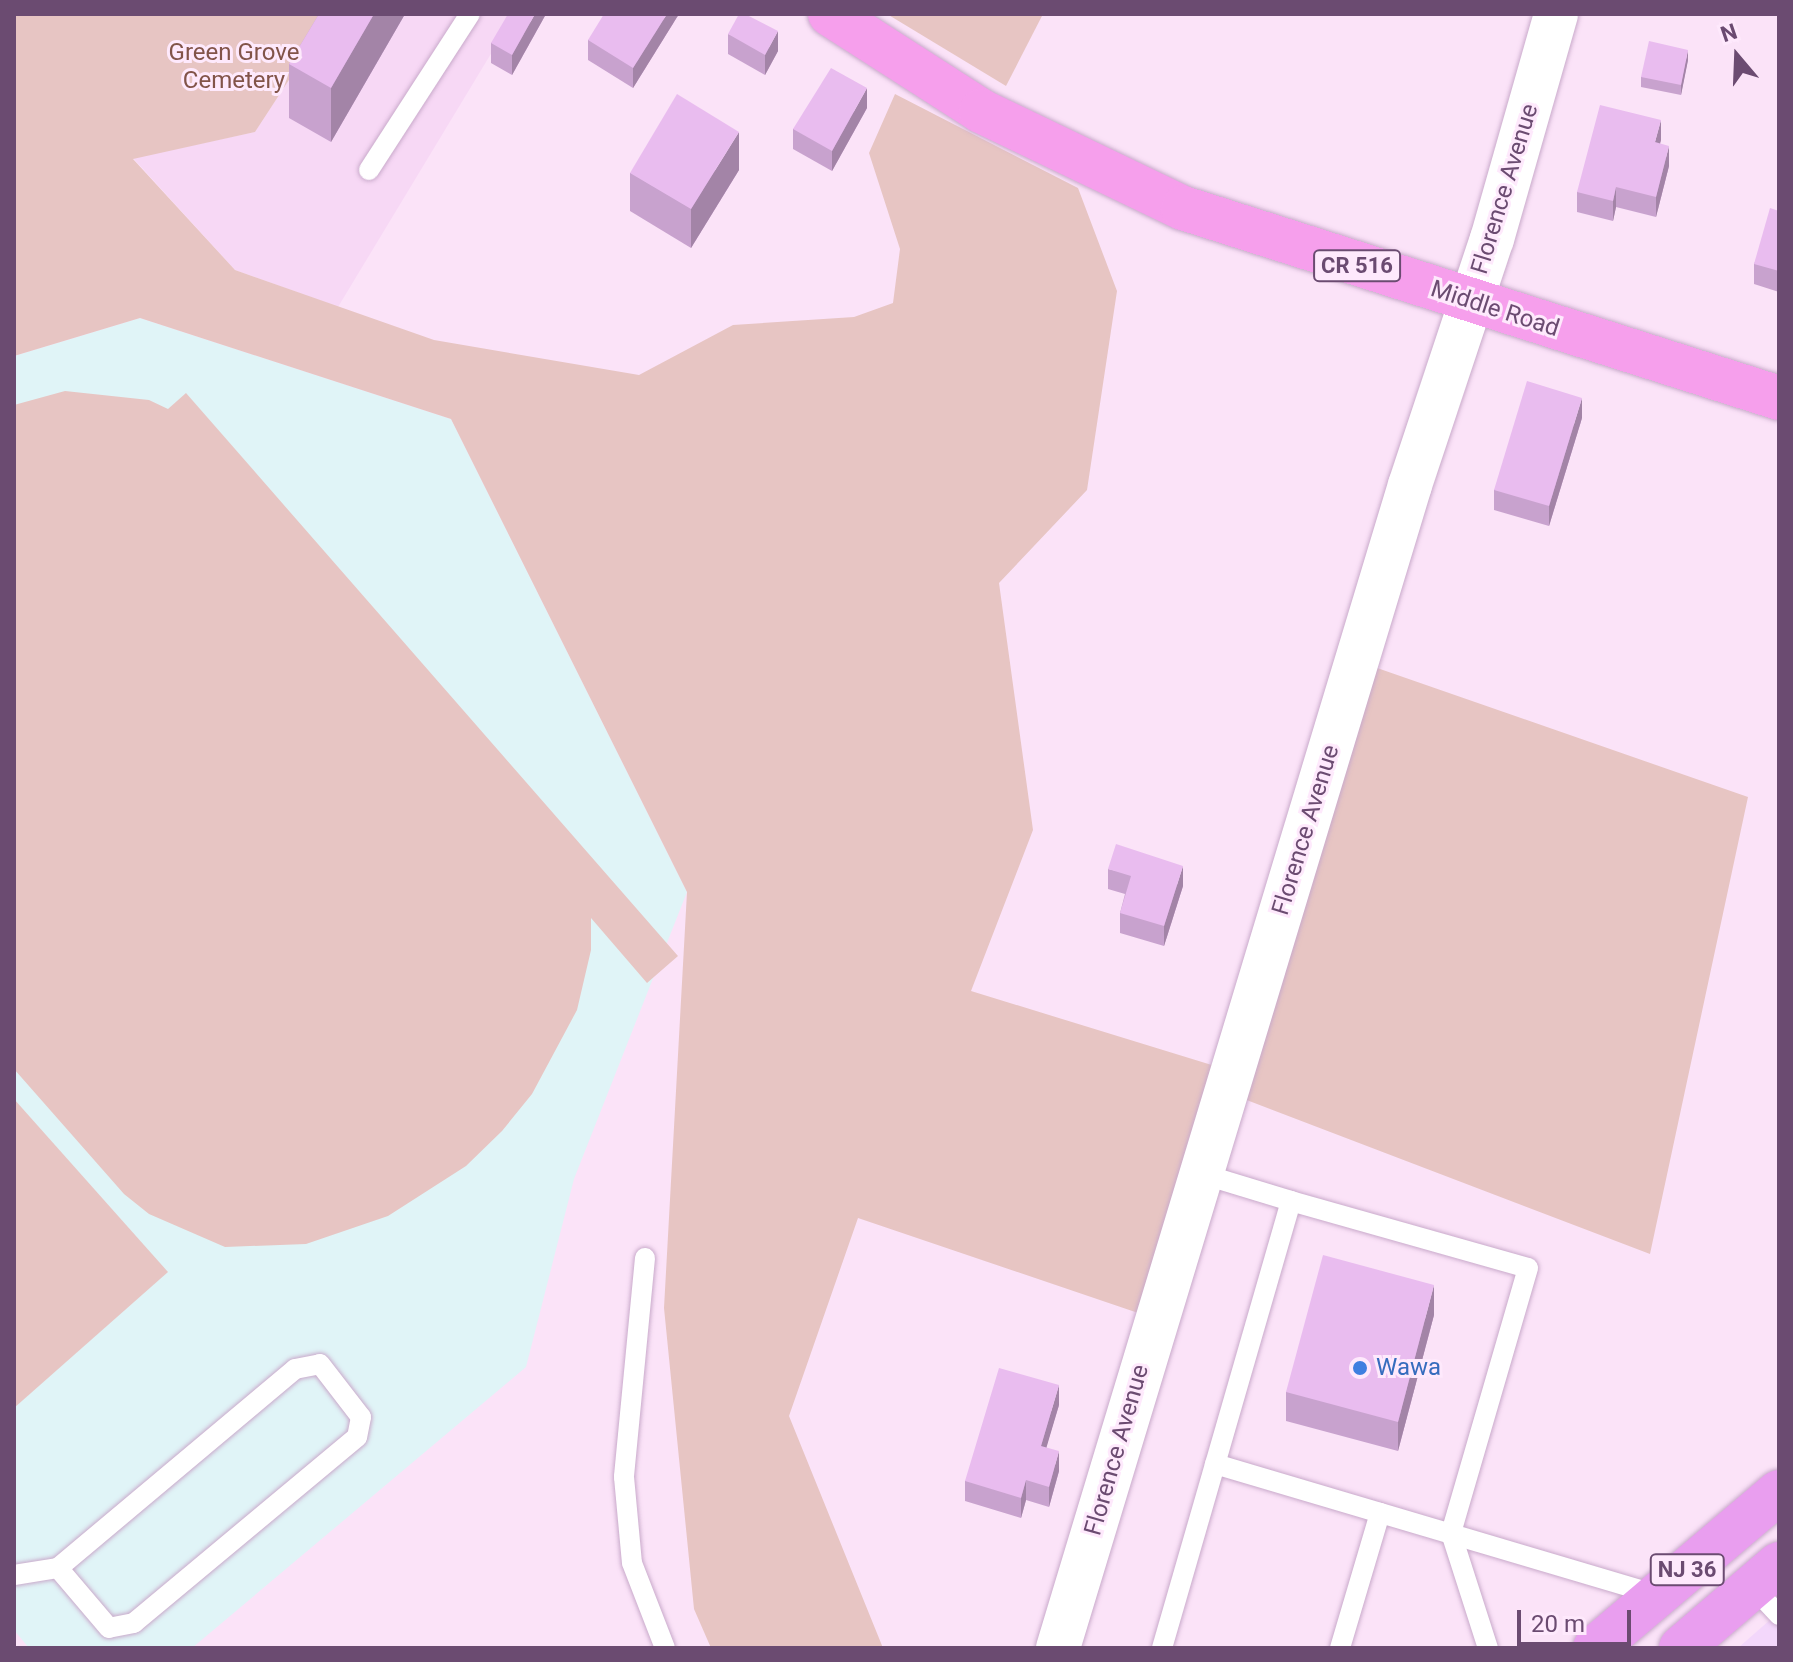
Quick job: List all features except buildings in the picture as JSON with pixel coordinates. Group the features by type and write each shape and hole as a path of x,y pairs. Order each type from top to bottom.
{"highway":[{"name":"NJ 36","path":"1595,1648 1779,1492"},
{"name":"NJ 36","path":"1681,1648 1770,1588"}],"main road":[{"name":"Middle Road","path":"830,14 953,91 1109,175 1183,208 1779,398"}],"street":[{"name":"Florence Avenue","path":"1058,1648 1199,1173 1471,301 1556,14"}],"lane":[{"path":"369,170 470,14"},
{"path":"1199,1173 1528,1268 1451,1533 1488,1648"},
{"path":"1162,1648 1291,1201"},
{"path":"645,1258 624,1477 632,1563 665,1648"},
{"path":"14,1575 58,1568 295,1369 320,1364 361,1417 357,1437 134,1623 109,1628 58,1568"},
{"path":"1215,1464 1657,1595"},
{"path":"1340,1648 1380,1513"}],"shaded area":[{"path":"332,14 515,14 338,307 235,270 133,158 255,132"},
{"path":"140,318 451,419 687,892 574,1179 526,1367 192,1648 29,1648 14,1630 14,356"},
{"path":"1779,1612 1779,1648 1738,1648"}],"green space":[{"name":"Green Grove Cemetery","path":"14,14 332,14 255,132 133,159 235,270 434,340 639,375 733,325 854,317 893,303 900,249 869,153 895,94 1078,188 1117,291 1087,490 999,583 1033,830 971,991 1228,1070 1357,661 1748,797 1650,1254 1244,1099 1147,1316 858,1218 789,1416 883,1648 711,1648 694,1609 664,1308 687,892 451,419 140,318 14,356"},
{"path":"887,14 1043,14 1006,86"},
{"path":"65,391 149,400 168,409 186,393 678,956 647,983 591,918 591,950 577,1010 532,1094 502,1131 466,1166 388,1216 306,1244 225,1247 149,1214 124,1194 14,1069 14,405"},
{"path":"14,1099 168,1272 14,1408"}],"place":[{"name":"Wawa","path":"1360,1368"}]}
